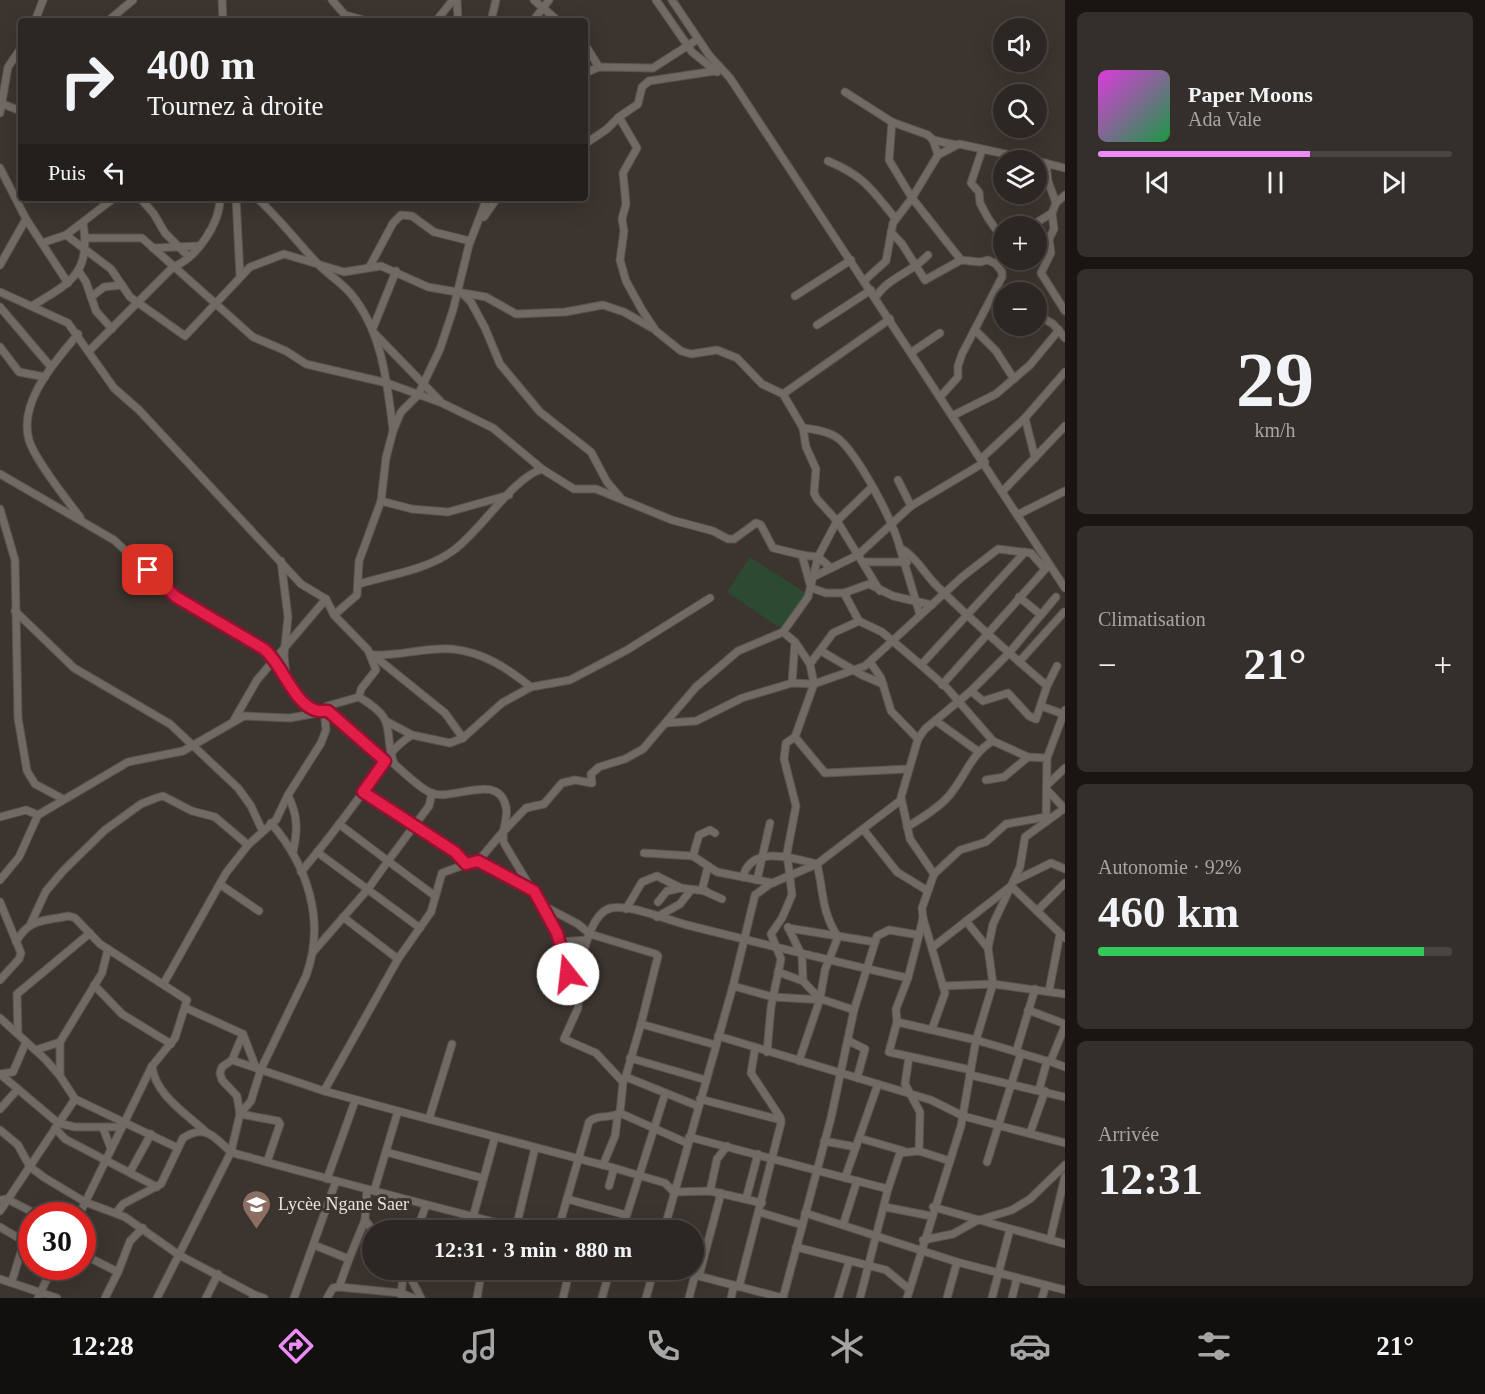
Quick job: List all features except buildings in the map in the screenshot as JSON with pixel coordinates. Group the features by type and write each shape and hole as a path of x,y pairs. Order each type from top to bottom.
{"street":[{"path":"36,18 42,0"},
{"path":"112,18 133,0"},
{"path":"222,0 223,18"},
{"path":"332,0 345,15 356,18"},
{"path":"439,18 455,0"},
{"path":"455,0 458,18"},
{"path":"492,18 496,0"},
{"path":"534,0 554,18"},
{"path":"535,18 549,0"},
{"path":"656,0 687,45 715,71 730,78"},
{"path":"672,0 698,39 730,78 984,460 1047,566 1065,588"},
{"path":"588,72 599,67 653,68 698,39"},
{"path":"588,50 599,67"},
{"path":"0,113 8,67 18,52"},
{"path":"588,142 638,104 642,87 649,81 715,71"},
{"path":"845,92 892,122 928,135 933,140 938,155"},
{"path":"1,103 18,110"},
{"path":"619,117 637,148 623,173 626,204 622,219 624,231 620,260 626,281 656,331"},
{"path":"892,122 889,160 912,198 961,260"},
{"path":"933,140 993,152"},
{"path":"865,280 886,261 895,218 912,198 938,155 956,145"},
{"path":"982,150 971,183 979,192 980,203 993,225"},
{"path":"828,161 865,180 895,218"},
{"path":"1047,163 1065,168"},
{"path":"0,168 26,219 68,282"},
{"path":"1047,172 1056,203"},
{"path":"1047,216 1065,195"},
{"path":"42,243 66,235 110,201"},
{"path":"143,201 154,214 165,233 189,257"},
{"path":"89,351 173,267 189,257 218,216 220,201"},
{"path":"236,201 240,275"},
{"path":"260,201 275,214 318,264 349,291 374,330 409,366 423,386 442,403"},
{"path":"334,615 356,597 360,584 359,561 381,501 387,454 393,431 401,412 423,386 440,350 460,293 471,241 486,201"},
{"path":"480,221 495,201"},
{"path":"1052,213 1055,224 1049,239 1051,253 1041,273 1065,311"},
{"path":"370,266 393,223 401,215 412,216 434,232 471,241"},
{"path":"0,264 26,219"},
{"path":"32,306 68,282 78,270 87,250 83,223"},
{"path":"891,232 927,281 961,260 980,262 988,260 993,262"},
{"path":"66,235 111,268 127,294 185,336 240,275 255,264 284,254 352,273 370,266 381,266 422,285 486,297 518,314 565,312 603,305 624,312 656,331 681,351 691,354 708,349 727,352 737,358 762,384 783,394 803,428 806,447 816,469 814,493 837,521 880,591"},
{"path":"86,238 140,237 253,337 286,351 306,364 387,383 442,403 493,429 542,469 574,489 596,489 685,525 713,531 728,539 734,539 756,523 761,525 773,548 818,557 831,568"},
{"path":"153,248 198,246"},
{"path":"876,297 884,286 916,268 928,255"},
{"path":"795,296 851,260"},
{"path":"78,270 86,282 96,311 112,329"},
{"path":"393,431 387,383 374,330 396,271"},
{"path":"91,297 104,287 122,285"},
{"path":"817,325 871,290"},
{"path":"0,292 64,320 78,334 114,388 139,410 301,584 326,598 334,615 370,653 445,713 463,738"},
{"path":"460,293 471,302 498,360 540,412 591,452 607,482 621,499"},
{"path":"941,396 958,377 958,366 962,354 993,295"},
{"path":"0,307 51,367"},
{"path":"783,394 890,319"},
{"path":"1047,322 1059,330 1065,338"},
{"path":"975,330 996,351 1014,379"},
{"path":"954,415 996,394 1030,365 1059,330"},
{"path":"912,352 940,333"},
{"path":"78,334 51,367 31,407 30,442 68,502 84,522"},
{"path":"0,348 20,372 45,377"},
{"path":"813,577 858,555 911,506 984,460 1065,372"},
{"path":"1025,418 1035,458"},
{"path":"1003,491 1065,426"},
{"path":"803,428 833,435 840,440 861,467 893,525 920,615"},
{"path":"360,584 418,569 453,551 528,475 542,469"},
{"path":"0,474 127,549 176,597 258,644 275,660 303,702 322,711 385,761"},
{"path":"898,480 911,506"},
{"path":"324,1091 398,959 431,912 442,873 478,861 526,808 544,804 562,783 575,780 592,783 591,774 598,767 639,752 696,687 738,651 783,632 808,597 818,557 837,521 871,488"},
{"path":"1017,514 1050,501 1065,491"},
{"path":"381,501 412,508 448,512 509,495"},
{"path":"0,509 15,560 18,718 27,771 35,784 63,799"},
{"path":"900,548 915,560 945,594 987,634 1047,686"},
{"path":"666,723 696,721 725,704 792,683 814,684 856,670 870,662 962,577 998,549 1031,553 1047,566"},
{"path":"921,665 1025,552"},
{"path":"802,555 811,588"},
{"path":"864,562 915,560"},
{"path":"280,561 288,617 285,646 286,679"},
{"path":"942,685 1047,566"},
{"path":"811,588 844,593 866,584 880,591 932,605"},
{"path":"844,593 859,621"},
{"path":"1020,597 1041,615"},
{"path":"934,874 913,844 901,800 918,739 925,729 971,691 1009,653 1056,597"},
{"path":"233,721 252,688 326,598"},
{"path":"359,697 386,721 412,735 450,743 463,738 502,703 531,687 570,680 627,650 710,598"},
{"path":"15,611 74,668 97,683 151,711 193,745 238,788 251,806 262,830"},
{"path":"1018,662 1064,612"},
{"path":"810,664 833,633 859,621 871,625 893,640 921,665 993,741 1028,758 1047,758"},
{"path":"767,1052 773,997 781,955 771,934 782,918 792,895 788,856 796,806 784,756 786,742 795,737 814,684 810,664 795,642 783,632"},
{"path":"792,683 795,642"},
{"path":"370,653 393,656 451,649 479,655 502,664 531,687"},
{"path":"821,651 883,684"},
{"path":"370,653 376,670"},
{"path":"359,697 361,689 376,670 393,656"},
{"path":"870,662 883,684 891,711 918,739"},
{"path":"971,691 985,701 1008,693 1032,719 1038,716 1047,686 1057,666"},
{"path":"0,880 19,856 38,815 128,762 177,754 233,721 254,715 290,718 322,711 327,706 359,697"},
{"path":"1041,706 1064,712 1047,758 1046,820"},
{"path":"164,983 226,873 248,845 272,823 325,736 322,711"},
{"path":"386,721 394,764 432,793 447,795 474,788 489,789 501,797 506,807 502,833 542,905 559,942 578,1008 564,1039 596,1053 625,1079 665,1094 781,1120"},
{"path":"936,721 979,752"},
{"path":"1055,740 1065,733"},
{"path":"301,872 385,761 401,742 412,735"},
{"path":"795,737 825,773 908,769"},
{"path":"907,827 945,800 979,752 993,741"},
{"path":"986,780 1004,777 1028,758"},
{"path":"1047,788 1065,768"},
{"path":"907,1298 920,1249 963,1116 976,1040 993,984 988,948 993,924 1020,867 1025,837 1065,808 1047,788"},
{"path":"363,792 455,852 466,864"},
{"path":"313,952 368,889 429,806 432,793"},
{"path":"288,795 297,814 298,829 293,852"},
{"path":"31,923 46,891 64,870 105,830 141,804 156,798 169,798 192,812 215,817 248,845"},
{"path":"667,1220 733,986 755,895 773,883 817,864 901,800"},
{"path":"0,818 26,810 38,815"},
{"path":"932,1029 945,993 922,908 934,874 960,850 986,842 1006,824 1046,820"},
{"path":"240,1114 251,1101 259,1068 306,976 313,952 315,910 293,852 272,823"},
{"path":"757,880 770,823"},
{"path":"339,824 435,896"},
{"path":"863,829 897,872 928,891"},
{"path":"693,856 699,835 710,830 716,833"},
{"path":"317,852 420,927"},
{"path":"644,853 693,856 717,872 773,883"},
{"path":"743,877 745,870 762,857 788,856 817,864"},
{"path":"478,861 534,891"},
{"path":"933,947 1012,884 1051,863 1065,869"},
{"path":"799,1061 838,937 824,910 817,864"},
{"path":"708,866 702,890 722,899"},
{"path":"626,909 642,882 657,876 681,888 706,891"},
{"path":"1012,884 1064,937 1049,991"},
{"path":"221,885 259,911"},
{"path":"1037,911 1064,885"},
{"path":"658,902 668,891 681,888"},
{"path":"657,917 680,904 691,890"},
{"path":"0,902 20,957 0,980"},
{"path":"542,905 578,924 588,940"},
{"path":"583,958 588,940 601,913 610,908 626,909 908,978"},
{"path":"0,1130 18,1145 30,1167 85,1202 152,1066 171,1044 186,1008 185,997 108,949 79,920 69,916 31,923 23,929 16,942"},
{"path":"344,917 398,959"},
{"path":"782,918 800,952 804,965 803,981"},
{"path":"923,918 908,978 897,1009 897,1022 888,1051 1065,1097"},
{"path":"966,921 988,948"},
{"path":"789,928 875,942"},
{"path":"704,1277 783,1298 849,1041 854,1010 875,942 880,933 889,930 919,935"},
{"path":"18,1034 17,994 90,933"},
{"path":"574,951 588,940"},
{"path":"559,942 588,940 658,956 630,1058 615,1136 603,1165"},
{"path":"60,1076 60,1042 106,964 108,949"},
{"path":"778,972 803,981 820,999"},
{"path":"943,986 993,984 1065,994"},
{"path":"94,985 122,1014 171,1044"},
{"path":"733,986 773,997 820,999 854,1010"},
{"path":"987,1162 1011,1084 1035,989"},
{"path":"186,1008 243,1034 259,1068"},
{"path":"1028,1010 1065,1025 1048,1061 1030,1133"},
{"path":"0,1018 36,1050 60,1076 75,1099 123,1124 151,1134 178,1148"},
{"path":"897,1022 976,1040 1065,1067"},
{"path":"641,1024 716,1044"},
{"path":"157,1298 231,1152 240,1114 237,1096 222,1080 220,1073 222,1067 232,1060 243,1034"},
{"path":"718,1036 942,1104 963,1116 1065,1143"},
{"path":"849,1041 865,1049 857,1078"},
{"path":"0,1109 15,1087 13,1072 21,1060 26,1042"},
{"path":"36,1050 60,1042"},
{"path":"429,1119 452,1044"},
{"path":"731,1298 737,1286 762,1203 774,1159 781,1120 751,1073 756,1048"},
{"path":"909,1057 904,1077 909,1094 920,1112 919,1151"},
{"path":"630,1058 706,1080"},
{"path":"232,1060 355,1101 614,1168 665,1184 674,1192 710,1191 762,1203"},
{"path":"152,1066 153,1078 160,1090 207,1133 220,1139 231,1152 485,1220"},
{"path":"0,1074 13,1072"},
{"path":"0,1074 57,1125 65,1138 157,1186"},
{"path":"845,1178 878,1084"},
{"path":"625,1220 665,1094"},
{"path":"0,1211 3,1199 30,1167 75,1099"},
{"path":"327,1179 355,1101"},
{"path":"364,1220 371,1190 386,1152 398,1111"},
{"path":"240,1114 278,1121 280,1124 267,1162"},
{"path":"561,1220 591,1120 619,1114 688,1140 727,1146 888,1189"},
{"path":"57,1125 103,1128 123,1124"},
{"path":"103,1128 111,1149"},
{"path":"116,1213 123,1204 163,1181 183,1138 191,1134 207,1133"},
{"path":"130,1172 151,1134"},
{"path":"473,1220 482,1178 495,1137"},
{"path":"859,1138 904,1151 919,1151 950,1161"},
{"path":"824,1141 856,1147"},
{"path":"710,1191 717,1159 727,1146"},
{"path":"522,1220 535,1148"},
{"path":"860,1298 888,1189 898,1157 904,1151"},
{"path":"386,1152 482,1178"},
{"path":"746,1199 758,1155"},
{"path":"923,1240 953,1234 976,1221 1012,1210 1030,1199 1065,1165"},
{"path":"609,1186 614,1168"},
{"path":"1050,1240 1061,1209 1065,1176"},
{"path":"294,1298 336,1181"},
{"path":"843,1225 857,1181"},
{"path":"704,1251 721,1193"},
{"path":"3,1199 18,1206"},
{"path":"567,1199 626,1215"},
{"path":"421,1220 426,1205"},
{"path":"96,1206 116,1213 143,1228 179,1255 218,1274 254,1296 264,1298"},
{"path":"885,1207 931,1216"},
{"path":"933,1207 976,1221 1065,1244"},
{"path":"759,1212 802,1225"},
{"path":"805,1214 998,1274 1065,1290"},
{"path":"339,1287 362,1226"},
{"path":"0,1227 18,1238"},
{"path":"105,1298 130,1241 143,1228"},
{"path":"992,1298 1010,1229"},
{"path":"314,1245 350,1259"},
{"path":"796,1247 888,1271 909,1289"},
{"path":"96,1261 118,1272"},
{"path":"12,1281 18,1262"},
{"path":"838,1298 849,1262"},
{"path":"946,1298 957,1262"},
{"path":"206,1298 218,1274"},
{"path":"0,1278 12,1281 39,1295 57,1298"},
{"path":"1012,1298 1017,1278"},
{"path":"39,1295 46,1280"},
{"path":"401,1296 403,1280"},
{"path":"411,1280 421,1298"},
{"path":"477,1298 480,1280"},
{"path":"563,1298 567,1280"},
{"path":"602,1298 607,1280"},
{"path":"646,1298 651,1280"},
{"path":"689,1298 695,1280"},
{"path":"1042,1298 1046,1285"},
{"path":"327,1298 333,1288 339,1287 413,1298"}],"green space":[{"path":"750,557 807,594 783,630 727,592"}],"place":[{"name":"Lycèe Ngane Saer","path":"257,1230"}],"route":[{"path":"148,570 176,597 210,615 269,653 303,702 319,711 328,711 385,761 363,792 455,852 466,864 478,861 534,891 557,933 568,974"}]}
